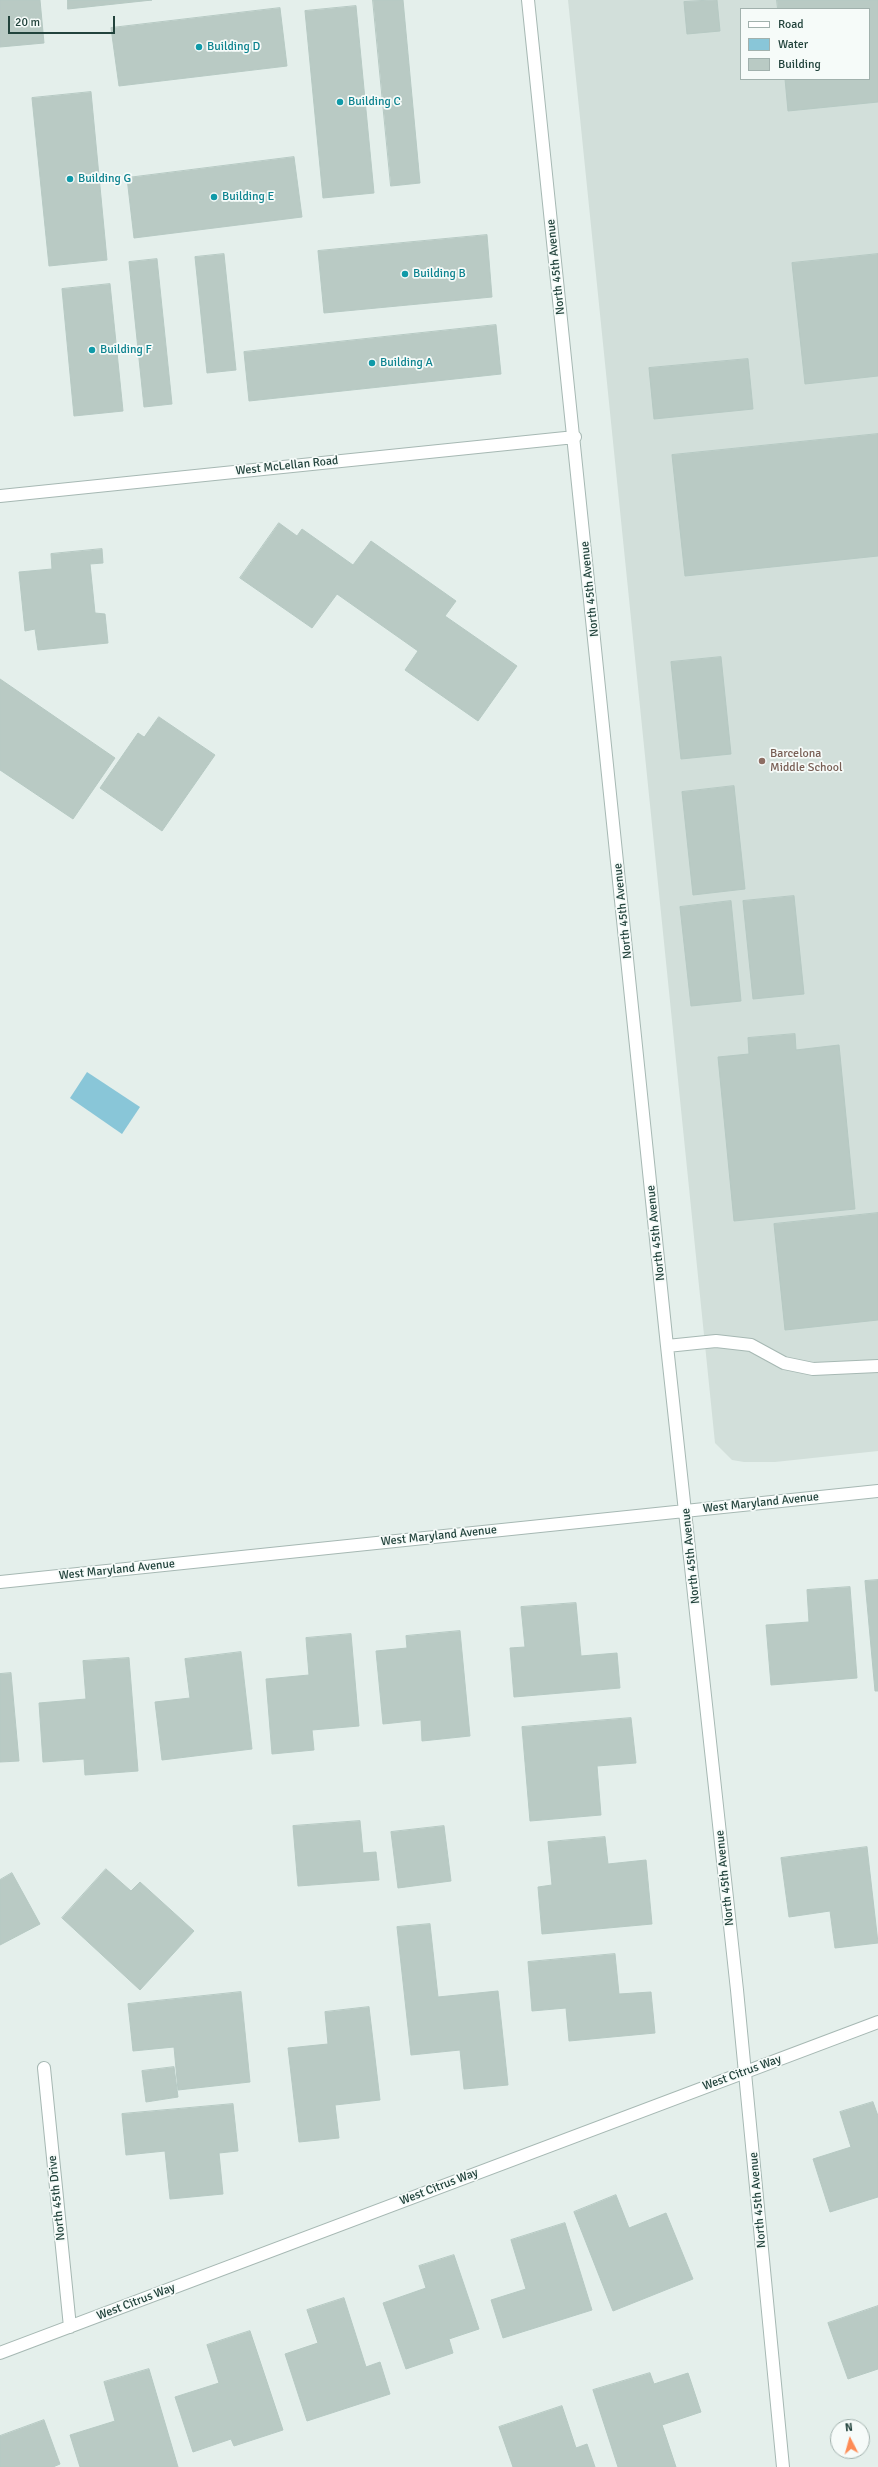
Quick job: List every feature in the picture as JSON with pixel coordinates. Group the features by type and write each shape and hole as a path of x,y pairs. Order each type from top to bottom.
{"street":[{"name":"North 45th Avenue","path":"528,0 575,437 667,1346 686,1510 745,2072 783,2467"},
{"name":"West McLellan Road","path":"0,496 575,437"},
{"path":"667,1346 716,1341 751,1345 784,1363 813,1369 878,1366"},
{"name":"West Maryland Avenue","path":"0,1582 878,1491"},
{"name":"West Citrus Way","path":"0,2353 70,2328 878,2022"},
{"name":"North 45th Drive","path":"44,2068 70,2328"}],"shaded area":[{"name":"Barcelona Middle School","path":"568,0 878,0 878,1451 775,1462 744,1462 732,1460 715,1443"}],"water":[{"path":"87,1072 140,1107 122,1134 70,1098"}],"building":[{"path":"0,0 40,0 44,43 0,47"},
{"path":"68,0 152,0 68,9"},
{"path":"373,0 403,0 420,183 391,186"},
{"path":"717,0 720,31 687,34 684,2"},
{"path":"777,0 878,0 878,102 788,111 785,80 870,80 870,8 778,8"},
{"name":"Building C","path":"356,6 374,193 323,198 305,11"},
{"name":"Building D","path":"280,8 287,66 119,86 111,28"},
{"name":"Building G","path":"91,92 107,260 49,266 32,98"},
{"name":"Building E","path":"294,157 302,217 134,238 127,178"},
{"name":"Building B","path":"487,235 492,297 324,313 318,251"},
{"path":"224,254 236,370 207,373 195,257"},
{"path":"878,254 878,376 805,384 792,263"},
{"path":"157,259 172,404 144,407 129,262"},
{"name":"Building F","path":"110,284 123,411 74,416 62,289"},
{"name":"Building A","path":"496,325 501,374 249,401 244,352"},
{"path":"748,359 753,409 654,419 649,368"},
{"path":"878,434 878,556 685,576 672,455"},
{"path":"279,523 297,536 302,529 353,565 371,541 456,601 445,616 517,666 478,721 405,670 418,651 337,594 312,628 240,578"},
{"path":"102,549 103,563 90,564 95,613 105,614 108,643 38,650 35,629 25,631 19,572 52,569 51,554"},
{"path":"721,657 731,754 681,759 671,662"},
{"path":"0,679 115,758 73,819 0,770"},
{"path":"159,717 215,755 162,831 100,788 138,733 144,737"},
{"path":"734,786 745,889 693,895 682,792"},
{"path":"794,896 804,994 753,999 743,901"},
{"path":"731,901 741,1001 691,1006 680,907"},
{"path":"795,1034 796,1050 839,1045 855,1209 734,1221 718,1057 749,1054 748,1038"},
{"path":"878,1213 878,1320 785,1330 774,1224"},
{"path":"878,1580 878,1691 875,1691 865,1581"},
{"path":"850,1587 857,1678 771,1685 766,1625 809,1622 807,1590"},
{"path":"576,1603 581,1656 617,1653 620,1688 514,1697 510,1648 525,1647 521,1607"},
{"path":"460,1631 470,1736 422,1741 421,1720 383,1724 376,1651 407,1648 406,1636"},
{"path":"351,1634 359,1726 312,1730 314,1750 272,1754 266,1679 309,1675 306,1638"},
{"path":"241,1652 252,1749 162,1760 155,1702 190,1698 185,1659"},
{"path":"129,1658 138,1771 85,1775 84,1759 43,1762 39,1703 86,1699 83,1661"},
{"path":"11,1673 19,1761 0,1762 0,1674"},
{"path":"631,1718 636,1763 597,1766 601,1815 530,1821 522,1727"},
{"path":"360,1821 363,1853 376,1852 379,1880 298,1886 293,1826"},
{"path":"444,1826 451,1881 398,1888 391,1832"},
{"path":"605,1837 608,1864 646,1860 652,1924 542,1934 538,1887 552,1885 548,1842"},
{"path":"867,1847 878,1943 835,1948 830,1911 789,1917 781,1858"},
{"path":"106,1869 131,1891 140,1882 194,1931 140,1990 62,1918"},
{"path":"12,1873 40,1924 0,1945 0,1880"},
{"path":"430,1924 438,1997 498,1991 508,2085 464,2089 460,2050 411,2055 397,1927"},
{"path":"615,1954 619,1994 651,1992 655,2033 569,2041 566,2008 532,2011 528,1962"},
{"path":"241,1992 250,2082 178,2090 174,2047 133,2051 128,2004"},
{"path":"369,2007 380,2100 335,2105 339,2138 299,2142 288,2048 328,2044 325,2012"},
{"path":"174,2067 178,2097 146,2102 142,2071"},
{"path":"873,2102 878,2116 878,2197 830,2212 813,2159 851,2147 840,2112"},
{"path":"233,2104 238,2151 219,2153 223,2194 170,2199 165,2151 126,2155 122,2114"},
{"path":"616,2195 629,2228 666,2213 693,2279 613,2311 574,2212"},
{"path":"565,2223 592,2310 503,2338 491,2300 526,2289 511,2240"},
{"path":"454,2255 479,2329 449,2339 453,2353 406,2369 383,2303 426,2288 419,2266"},
{"path":"344,2298 366,2367 380,2362 390,2394 307,2421 285,2354 318,2343 307,2310"},
{"path":"878,2306 878,2369 848,2379 828,2323"},
{"path":"250,2331 283,2430 234,2446 231,2439 193,2452 175,2397 219,2383 207,2345"},
{"path":"149,2369 178,2467 80,2467 70,2435 115,2421 104,2382"},
{"path":"650,2373 654,2384 688,2373 701,2412 662,2425 676,2467 618,2467 593,2390"},
{"path":"562,2406 576,2448 587,2444 595,2467 513,2467 499,2427"},
{"path":"44,2420 60,2464 53,2467 0,2467 0,2436"}],"place":[{"name":"Building D","path":"199,47"},
{"name":"Building C","path":"340,102"},
{"name":"Building G","path":"70,179"},
{"name":"Building E","path":"214,197"},
{"name":"Building B","path":"405,274"},
{"name":"Building F","path":"92,350"},
{"name":"Building A","path":"372,363"},
{"name":"Barcelona Middle School","path":"762,761"}]}
